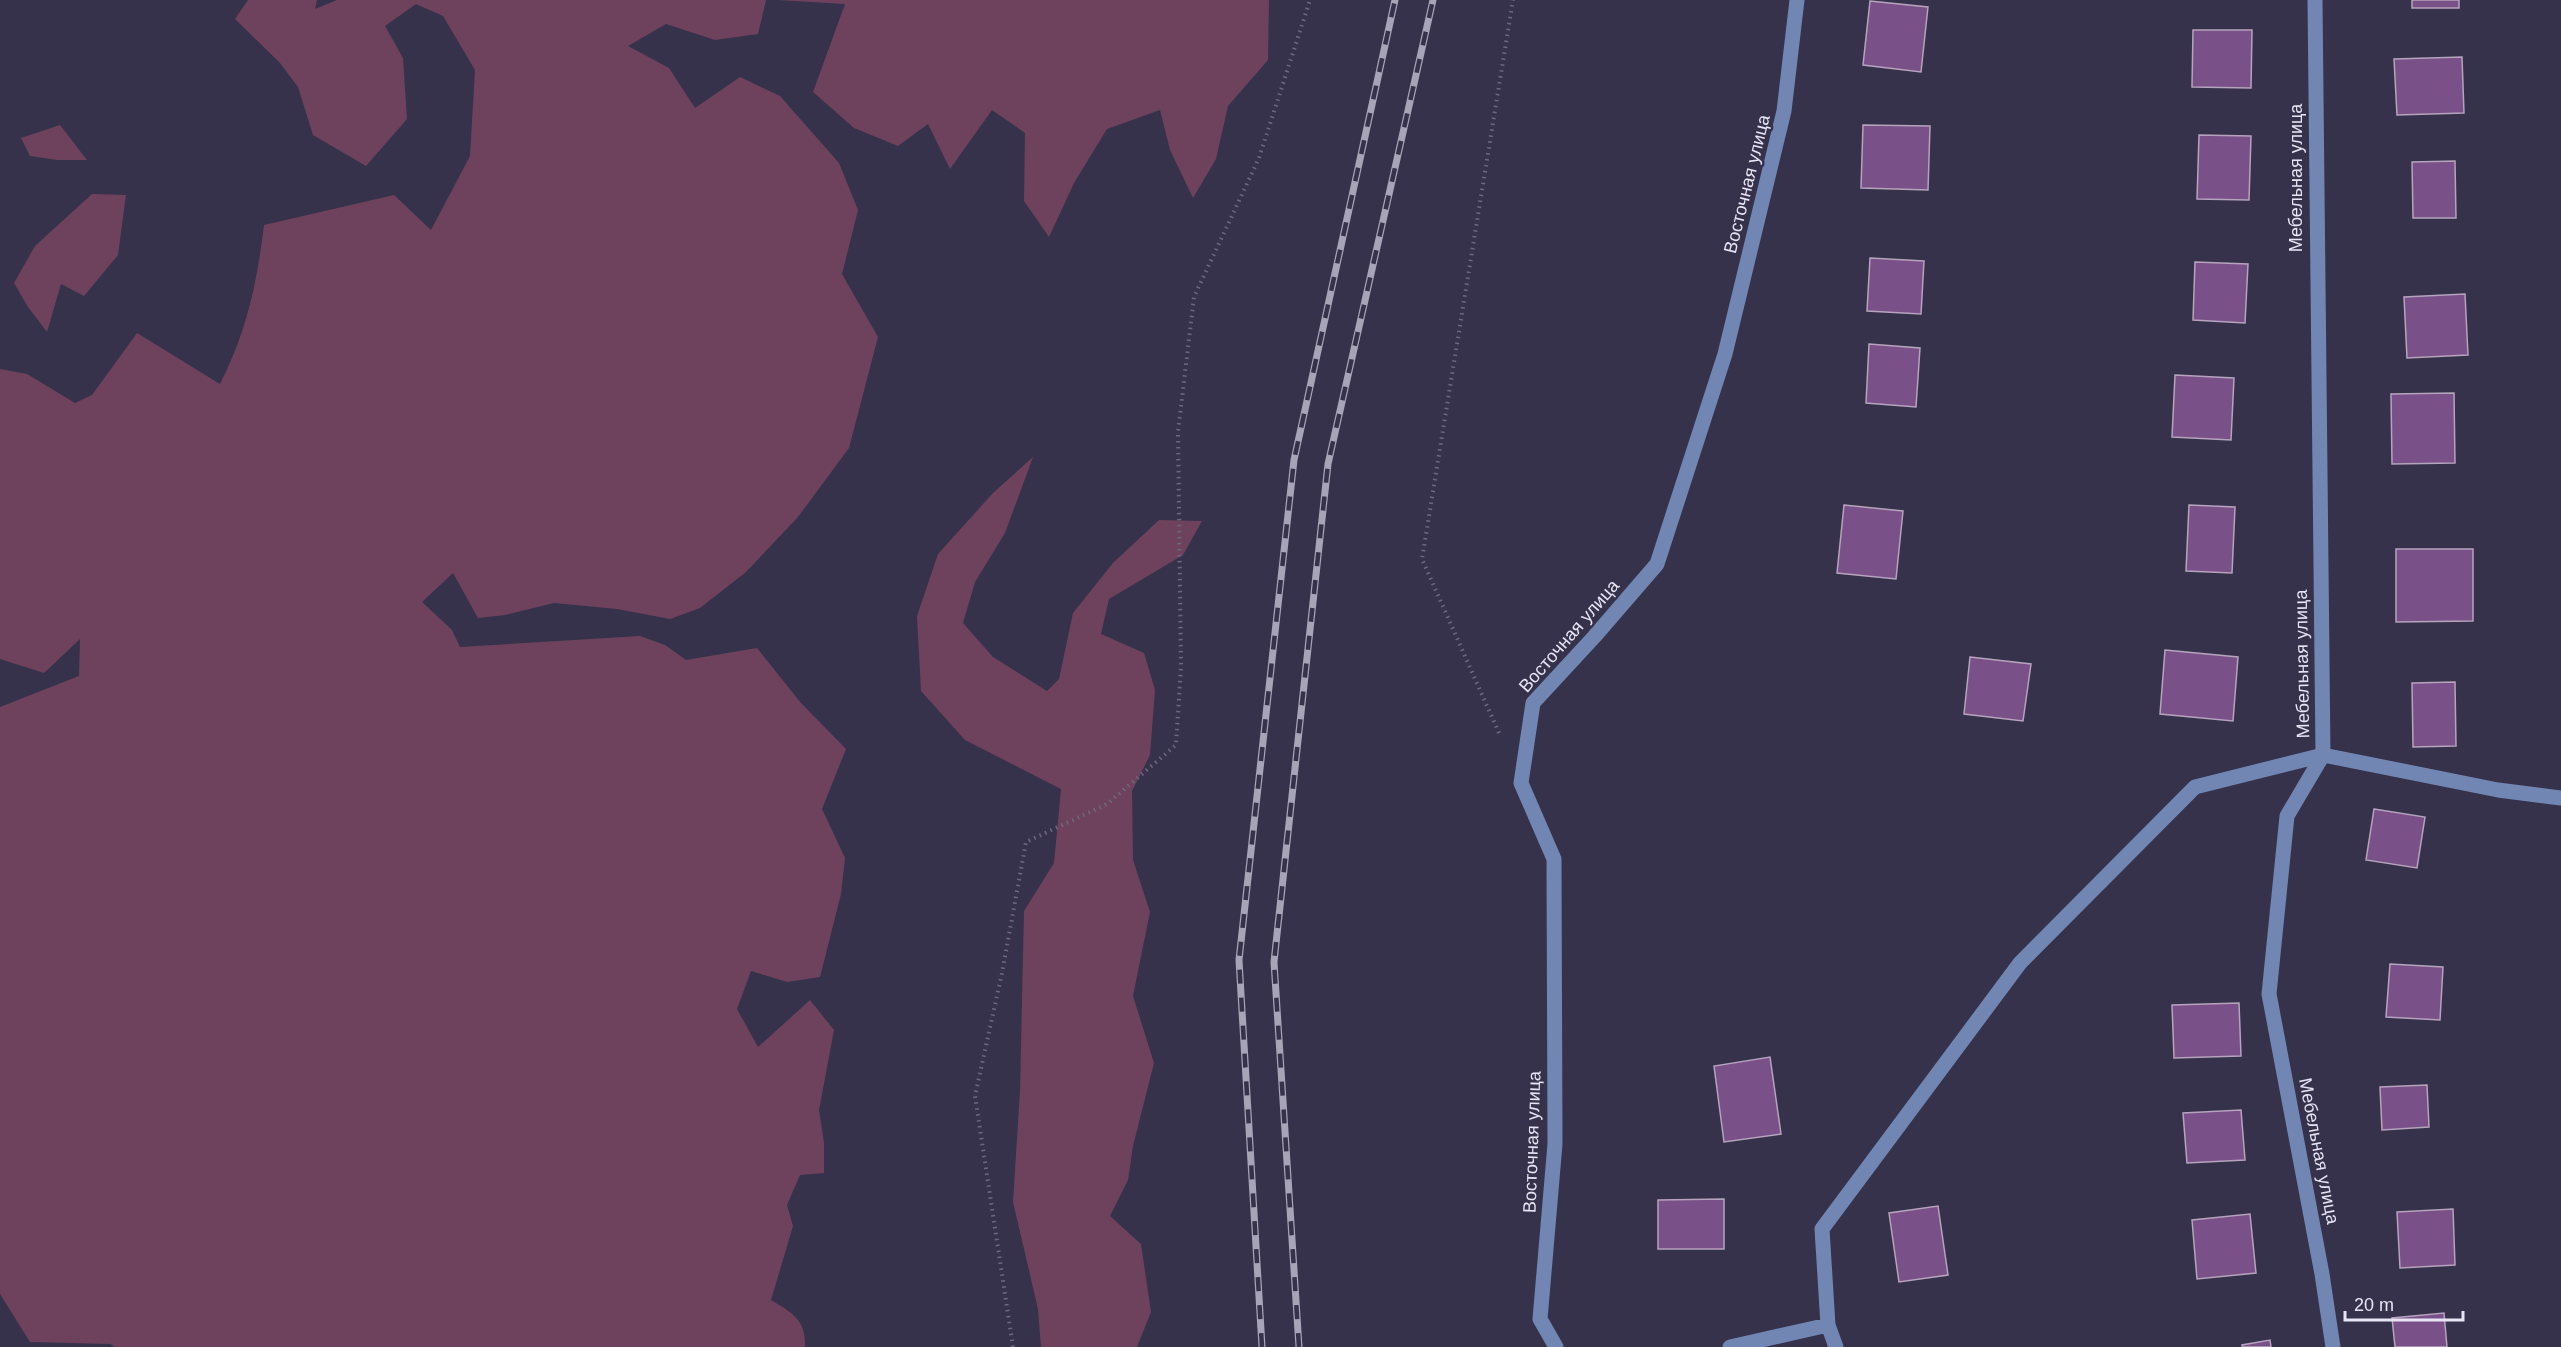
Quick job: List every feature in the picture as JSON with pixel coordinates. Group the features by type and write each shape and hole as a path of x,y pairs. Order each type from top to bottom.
{"street":[{"name":"Восточная улица","path":"1556,1347 1540,1319 1554,1144 1554,859 1521,783 1533,703 1658,564 1725,354 1784,111 1797,0"},
{"name":"Мебельная улица","path":"2315,0 2323,755 2287,816 2269,994 2322,1274 2333,1347"},
{"path":"1836,1347 1828,1325 1822,1229 2020,963 2195,787 2323,755 2498,790 2561,798"},
{"path":"1730,1347 1828,1325"}],"path":[{"path":"1014,1347 975,1096 1002,973 1026,842 1107,804 1176,745 1181,666 1178,432 1194,297 1259,158 1310,0"},
{"path":"1502,741 1422,559 1513,0"}],"shaded area":[{"path":"248,0 317,0 315,9 337,0 766,0 758,34 715,40 666,24 628,46 669,68 695,108 740,77 780,96 839,163 858,210 842,274 878,337 849,448 798,517 746,572 700,608 670,619 617,609 554,603 505,615 478,618 453,573 422,602 452,630 460,647 640,636 665,645 686,660 757,648 801,703 846,749 822,809 845,858 841,894 820,977 787,982 751,971 737,1009 758,1047 810,1000 834,1030 819,1110 824,1143 824,1173 800,1175 787,1205 793,1226 771,1300 791,1313 800,1323 805,1337 805,1347 115,1347 110,1344 30,1342 0,1294 0,707 79,676 80,639 44,673 0,659 0,369 27,374 75,403 92,395 137,333 220,384 244,326 258,267 264,225 394,195 431,230 470,156 475,70 443,16 416,4 385,26 403,58 407,119 366,166 313,135 298,87 280,63 235,19"},
{"path":"777,0 1269,0 1268,60 1228,106 1216,159 1193,198 1170,150 1160,110 1107,129 1074,183 1049,237 1024,201 1025,133 992,110 950,169 928,124 898,146 854,128 813,92 845,4"},
{"path":"60,125 87,160 57,160 30,156 21,138"},
{"path":"92,194 126,195 118,255 84,296 61,284 47,332 14,283 35,246"},
{"path":"1033,457 1005,533 975,582 963,623 993,657 1047,691 1059,679 1073,613 1113,563 1159,520 1202,521 1183,555 1109,599 1101,634 1144,653 1155,690 1150,755 1132,791 1133,860 1150,912 1133,996 1154,1063 1133,1146 1128,1180 1110,1216 1141,1244 1151,1312 1137,1347 1041,1347 1038,1309 1013,1202 1020,1091 1024,911 1054,863 1061,789 965,740 921,691 917,616 938,554 993,493"}],"building":[{"path":"2412,0 2459,0 2459,8 2412,8"},
{"path":"1870,1 1928,7 1921,72 1863,65"},
{"path":"2193,30 2252,30 2251,88 2192,87"},
{"path":"2462,57 2464,113 2397,115 2394,59"},
{"path":"1863,125 1930,126 1928,190 1861,188"},
{"path":"2199,135 2251,136 2249,200 2197,199"},
{"path":"2455,161 2456,218 2413,218 2412,162"},
{"path":"1870,258 1924,261 1921,314 1867,311"},
{"path":"2195,262 2248,264 2245,323 2193,320"},
{"path":"2465,294 2468,355 2407,358 2404,297"},
{"path":"1869,344 1920,348 1916,407 1866,403"},
{"path":"2175,375 2234,378 2231,440 2172,437"},
{"path":"2454,393 2455,463 2392,464 2391,394"},
{"path":"1844,505 1903,511 1896,579 1837,573"},
{"path":"2189,505 2235,507 2232,573 2186,571"},
{"path":"2396,549 2473,549 2473,621 2396,622"},
{"path":"2165,650 2238,657 2233,721 2160,714"},
{"path":"1970,657 2031,664 2023,721 1964,714"},
{"path":"2455,682 2456,746 2413,747 2412,683"},
{"path":"2374,809 2425,817 2417,868 2366,860"},
{"path":"2390,964 2443,967 2440,1020 2386,1017"},
{"path":"2239,1003 2241,1056 2174,1058 2172,1005"},
{"path":"1770,1057 1781,1134 1724,1142 1714,1066"},
{"path":"2427,1085 2429,1127 2382,1130 2380,1087"},
{"path":"2241,1110 2245,1160 2187,1163 2183,1113"},
{"path":"1724,1199 1724,1249 1658,1249 1658,1200"},
{"path":"1938,1206 1948,1275 1899,1282 1889,1213"},
{"path":"2453,1209 2455,1265 2400,1268 2397,1212"},
{"path":"2250,1214 2256,1273 2197,1279 2192,1220"},
{"path":"2444,1313 2447,1347 2395,1347 2392,1318"},
{"path":"2270,1340 2271,1347 2242,1347 2242,1345"}],"railway":[{"path":"1262,1347 1239,960 1294,460 1395,0"},
{"path":"1299,1347 1274,962 1328,464 1433,0"}]}
